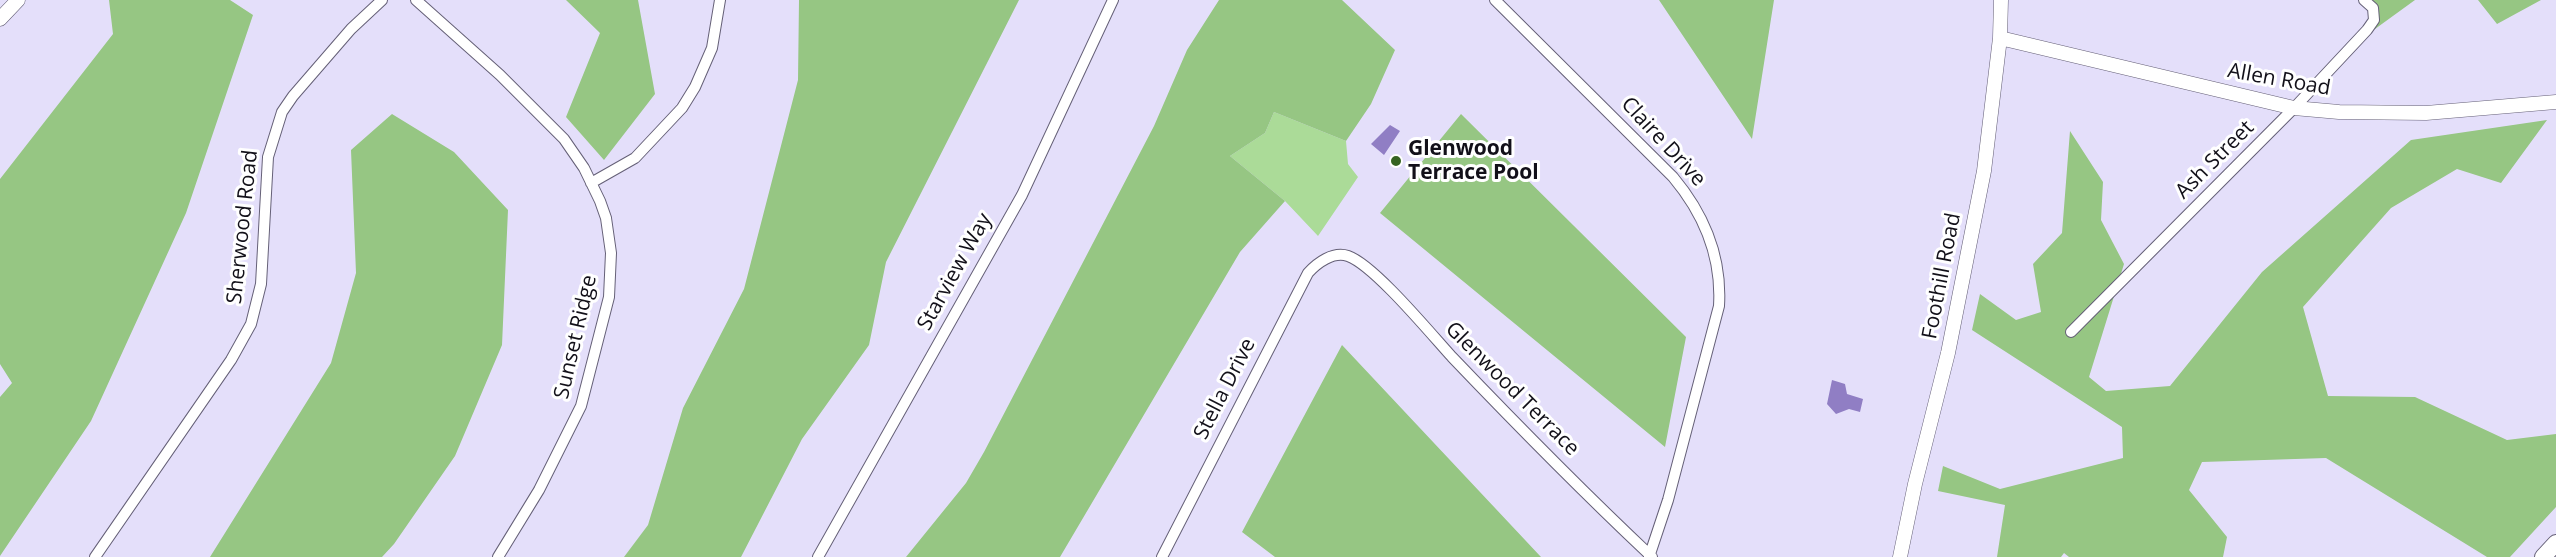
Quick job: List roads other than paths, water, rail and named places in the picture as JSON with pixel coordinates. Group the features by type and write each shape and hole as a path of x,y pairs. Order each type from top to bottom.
{"highway":[{"path":"2543,557 2556,543"}],"street":[{"path":"0,20 18,0"},
{"name":"Sherwood Road","path":"95,557 231,360 251,324 261,284 268,157 282,112 351,29 381,0"},
{"name":"Sunset Ridge","path":"416,0 500,75 564,140 584,168 606,219 612,267 609,297 581,406 539,490 498,557"},
{"path":"591,183 635,158 682,108 700,78 712,48 720,0"},
{"name":"Starview Way","path":"818,557 1022,195 1113,0"},
{"name":"Claire Drive","path":"1495,0 1674,177 1689,196 1714,250 1719,282 1719,306 1668,500 1650,556"},
{"name":"Foothill Road","path":"1900,557 1958,306 1984,171 2000,38 2001,0"},
{"name":"Ash Street","path":"2071,332 2294,108 2367,30 2374,20 2368,4"},
{"name":"Allen Road","path":"2000,38 2294,108 2339,112 2426,113 2556,102"},
{"name":"Glenwood Terrace","path":"1339,255 1348,256 1372,273 1479,385 1650,556"},
{"name":"Stella Drive","path":"1162,557 1308,273 1324,259 1339,255"}],"place":[{"name":"Glenwood Terrace Pool","path":"1396,161"}]}
